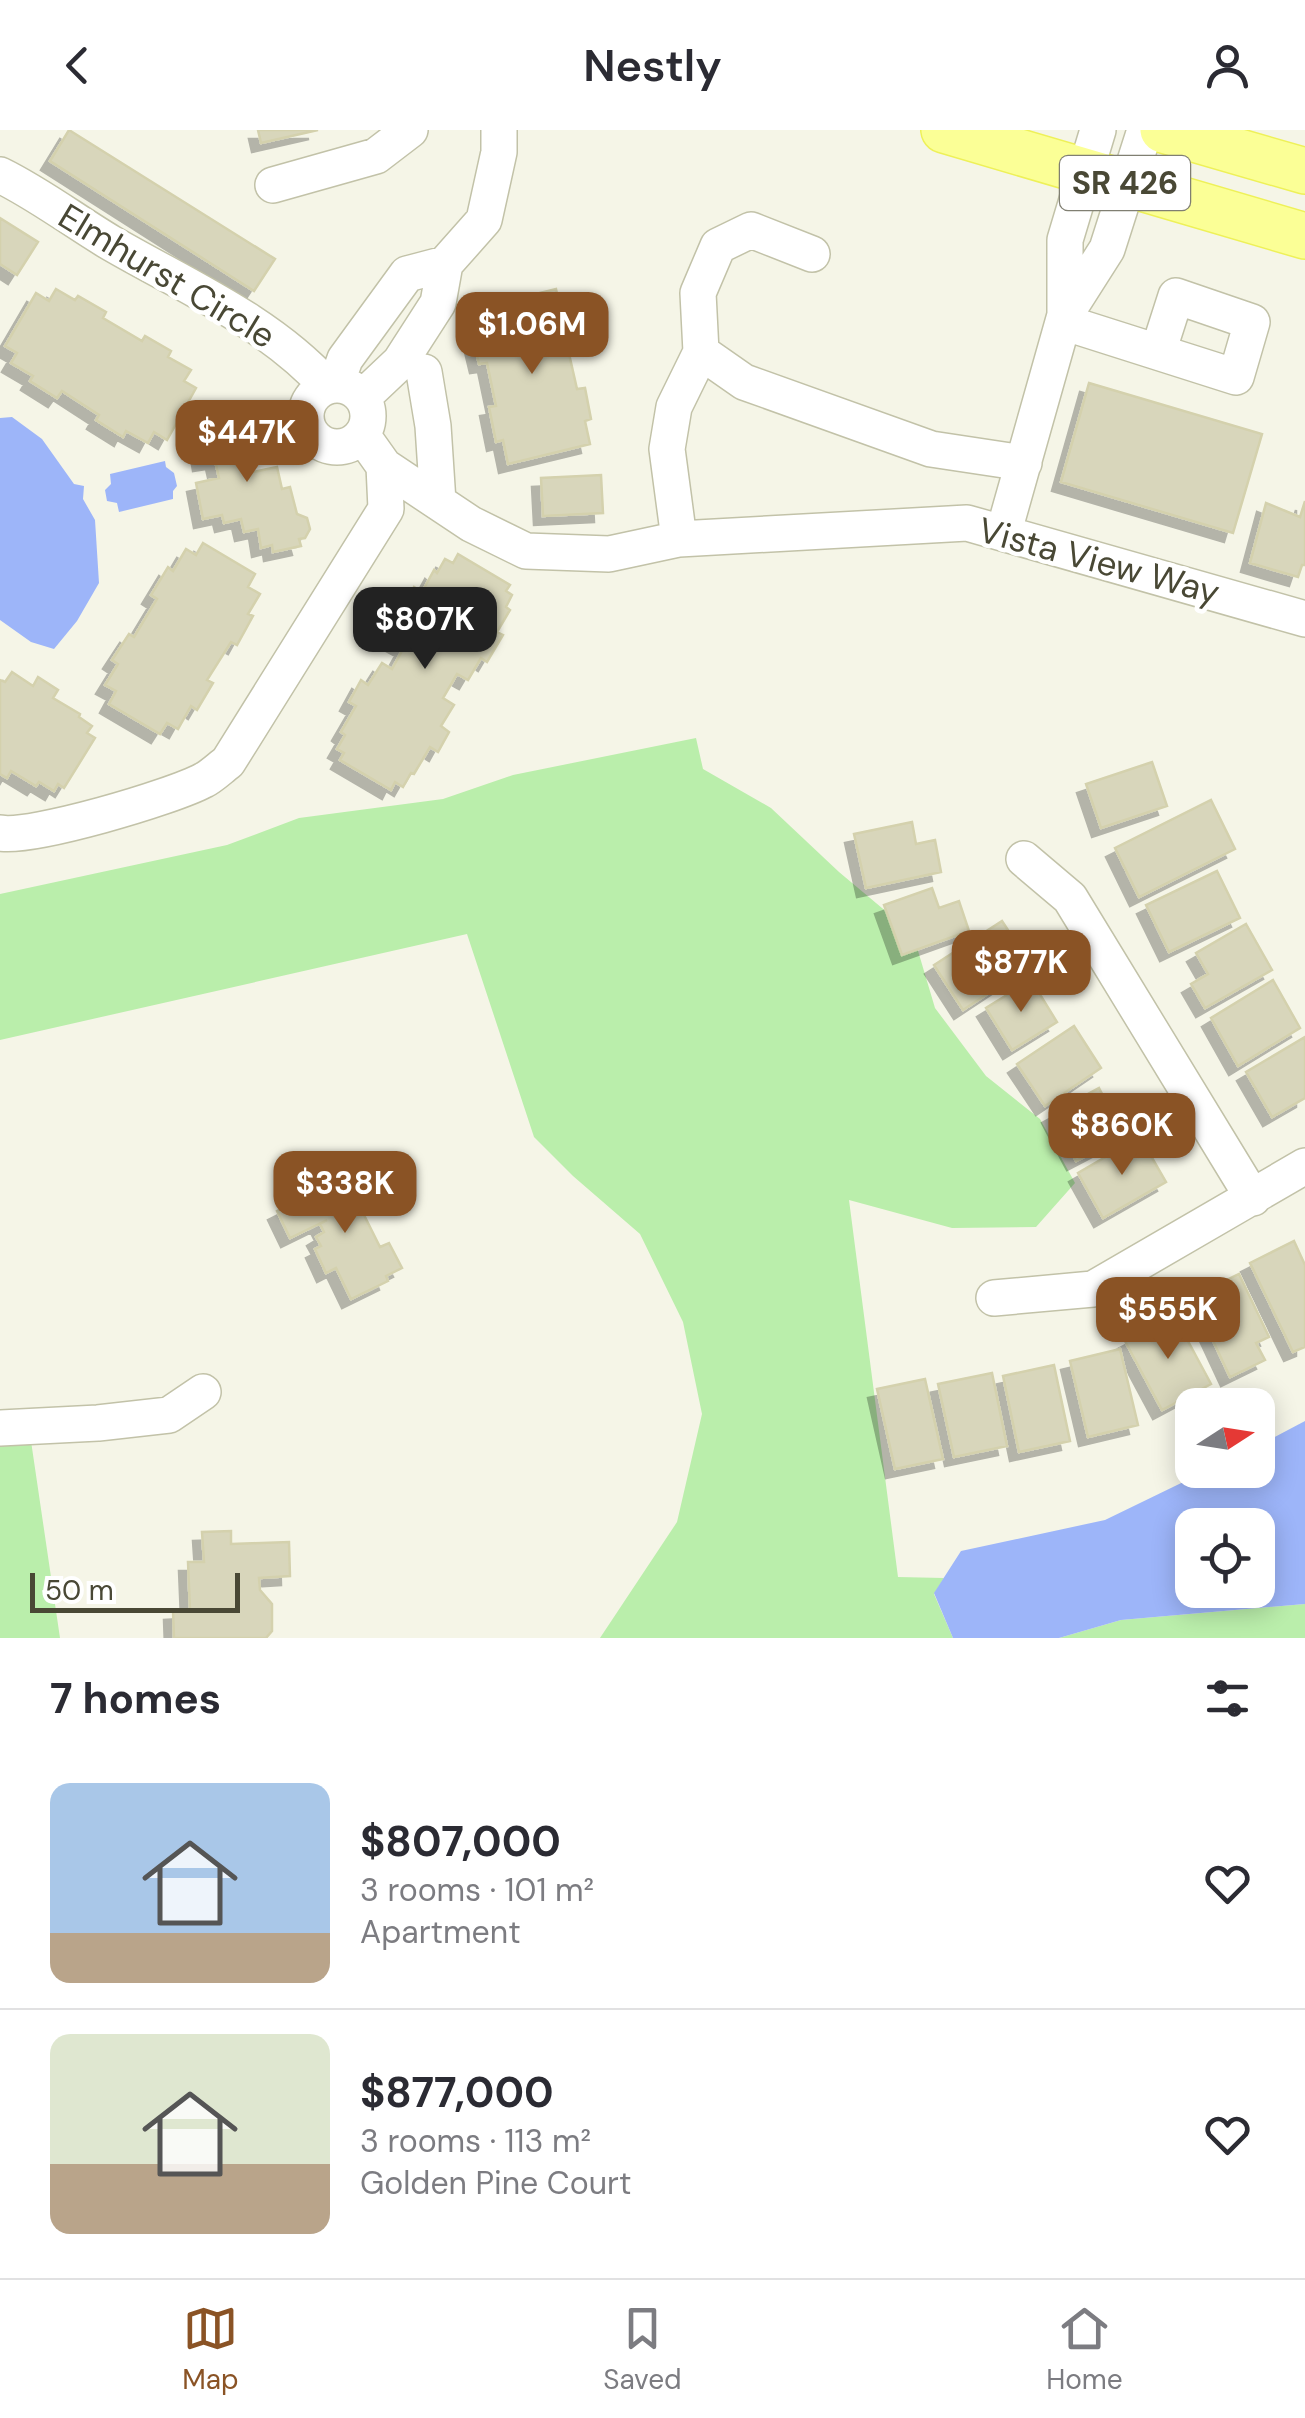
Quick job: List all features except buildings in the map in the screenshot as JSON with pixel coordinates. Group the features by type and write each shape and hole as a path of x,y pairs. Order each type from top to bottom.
{"main road":[{"name":"SR 426","path":"944,130 1092,151 1130,185 1305,236"},
{"name":"SR 426","path":"1163,130 1305,171"}],"street":[{"path":"273,185 376,156 407,130"},
{"path":"444,264 438,303 400,362 342,389 308,403 306,419 314,436 335,447 352,443 362,435 368,418 342,389 345,359 407,274 444,264 484,220 499,152 499,130"},
{"path":"1064,319 1107,249 1145,130"},
{"path":"1004,531 1064,319 1065,240 1092,151"},
{"name":"Elmhurst Circle","path":"0,175 258,326 342,389"},
{"path":"665,542 667,449 674,408 701,352 698,293 718,246 751,230 812,254"},
{"path":"382,308 416,335"},
{"path":"1064,319 1158,352"},
{"path":"701,352 744,382 930,449 1024,464"},
{"path":"424,372 433,426 438,502"},
{"path":"0,833 35,831 156,800 205,780 228,762 386,509 384,466 362,435"},
{"name":"Vista View Way","path":"384,466 471,524 526,551 610,554 665,542 967,523 1305,618"},
{"path":"1024,858 1070,898 1253,1198"},
{"path":"994,1298 1093,1289 1305,1166"},
{"path":"0,1428 169,1416 204,1392"}],"green space":[{"path":"696,738 703,769 771,808 913,934 935,1008 986,1076 1040,1119 1075,1183 1036,1227 952,1228 849,1200 898,1577 944,1578 934,1594 953,1638 600,1638 677,1522 702,1414 683,1322 640,1234 534,1137 467,934 0,1040 0,894 227,845 299,818 443,799 513,775"},
{"path":"31,1441 60,1638 0,1638 0,1443"},
{"path":"1305,1604 1305,1638 1059,1638 1121,1620"}],"water":[{"path":"12,417 42,439 74,484 84,486 83,499 95,520 99,583 77,621 54,649 31,642 0,620 0,418"},
{"path":"165,461 177,486 173,499 119,512 117,503 107,501 105,490 111,484 110,474"},
{"path":"1305,1421 1305,1604 1275,1607 1275,1508 1175,1508 1175,1608 1259,1608 1121,1620 1059,1638 953,1638 934,1593 961,1551 1105,1520 1175,1486 1275,1488 1275,1437"}]}
